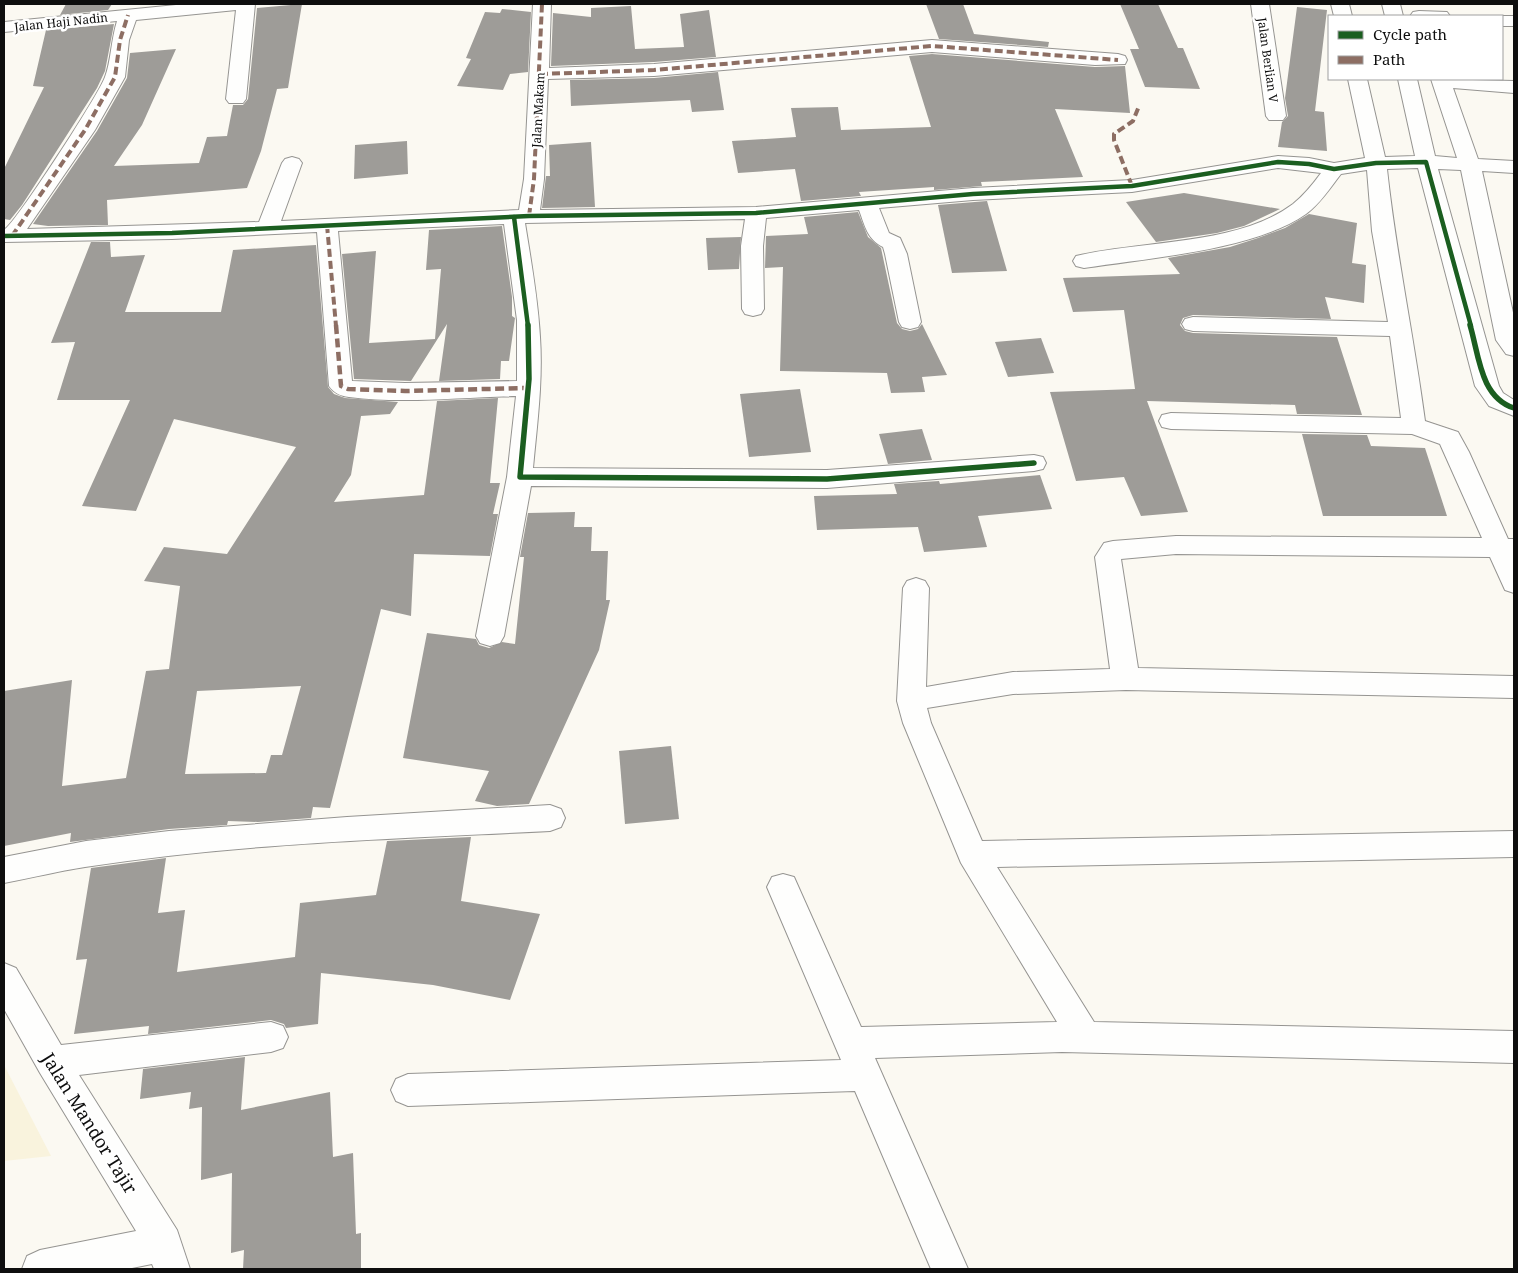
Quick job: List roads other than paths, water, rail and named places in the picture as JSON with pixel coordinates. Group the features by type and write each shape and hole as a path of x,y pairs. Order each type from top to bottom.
{"street":[{"name":"Jalan Haji Nadin","path":"4,27 238,4"},
{"path":"236,98 246,4"},
{"name":"Jalan Makam","path":"490,636 520,477 527,388 528,320 522,216 534,179 542,4"},
{"name":"Jalan Berlian V","path":"1260,4 1276,116"},
{"path":"8,236 86,130 115,77 120,40 128,15"},
{"path":"540,74 654,70 932,46 966,47 1085,60 1118,60"},
{"path":"1357,80 1376,163 1383,231 1401,329 1414,426"},
{"path":"1408,80 1426,162 1487,386 1492,396 1500,404 1514,408"},
{"path":"1514,87 1440,80 1470,165 1508,340 1514,350"},
{"path":"8,236 172,233 522,216 756,213 973,194 1132,186 1278,162 1309,164 1334,169 1376,163 1426,162 1514,167"},
{"path":"268,228 292,163"},
{"path":"1084,261 1207,242 1259,228 1294,213 1316,195 1334,169"},
{"path":"868,204 880,237 892,243 896,254 910,322"},
{"path":"753,309 752,246 756,213"},
{"path":"327,225 341,386 348,389 405,392 527,388"},
{"path":"1491,255 1514,257"},
{"path":"1193,324 1401,329"},
{"path":"1171,421 1414,426 1449,438 1506,548 1514,583"},
{"path":"520,477 827,479 1034,463"},
{"path":"1126,679 1108,557 1113,550 1176,545 1506,548"},
{"path":"916,588 911,701 917,723 972,854 1074,1038"},
{"path":"911,701 961,690 1013,683 1126,679 1514,686"},
{"path":"4,870 44,860 100,850 351,828 550,818"},
{"path":"972,854 1514,844"},
{"path":"782,887 950,1269"},
{"name":"Jalan Mandor Tajir","path":"4,978 168,1256"},
{"path":"52,1062 271,1037"},
{"path":"851,1043 1074,1038 1514,1047"},
{"path":"408,1090 865,1075"},
{"path":"40,1269 168,1256"}]}
